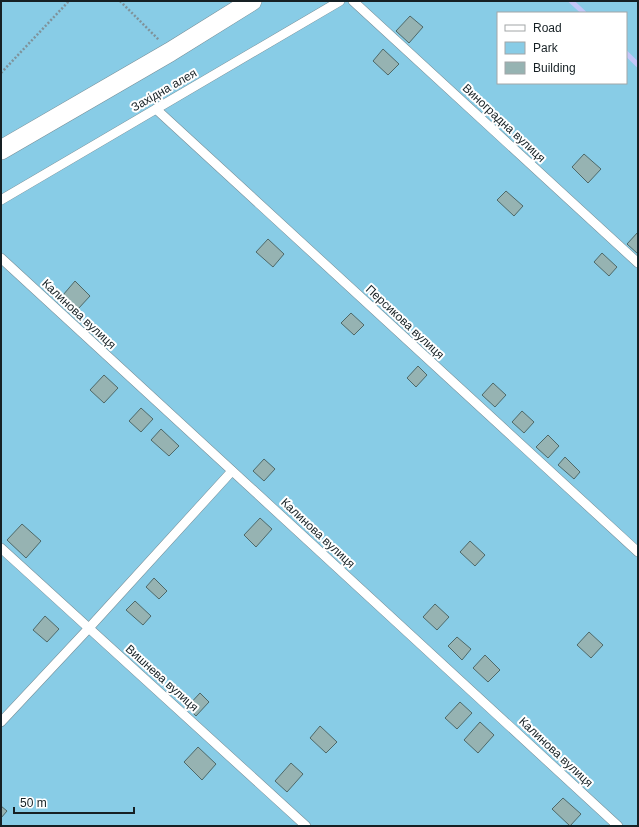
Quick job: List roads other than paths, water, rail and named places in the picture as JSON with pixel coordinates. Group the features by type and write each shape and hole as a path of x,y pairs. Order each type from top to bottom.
{"street":[{"path":"1,150 170,52 252,1"}],"lane":[{"name":"Західна алея","path":"1,200 340,1"},
{"name":"Виноградна вулиця","path":"353,1 638,263"},
{"name":"Персикова вулиця","path":"156,109 638,552"},
{"name":"Калинова вулиця","path":"1,258 618,826"},
{"path":"1,722 232,471"},
{"name":"Вишнева вулиця","path":"1,548 306,826"}],"waterway":[{"path":"571,1 583,12"},
{"path":"627,54 638,65"}]}
